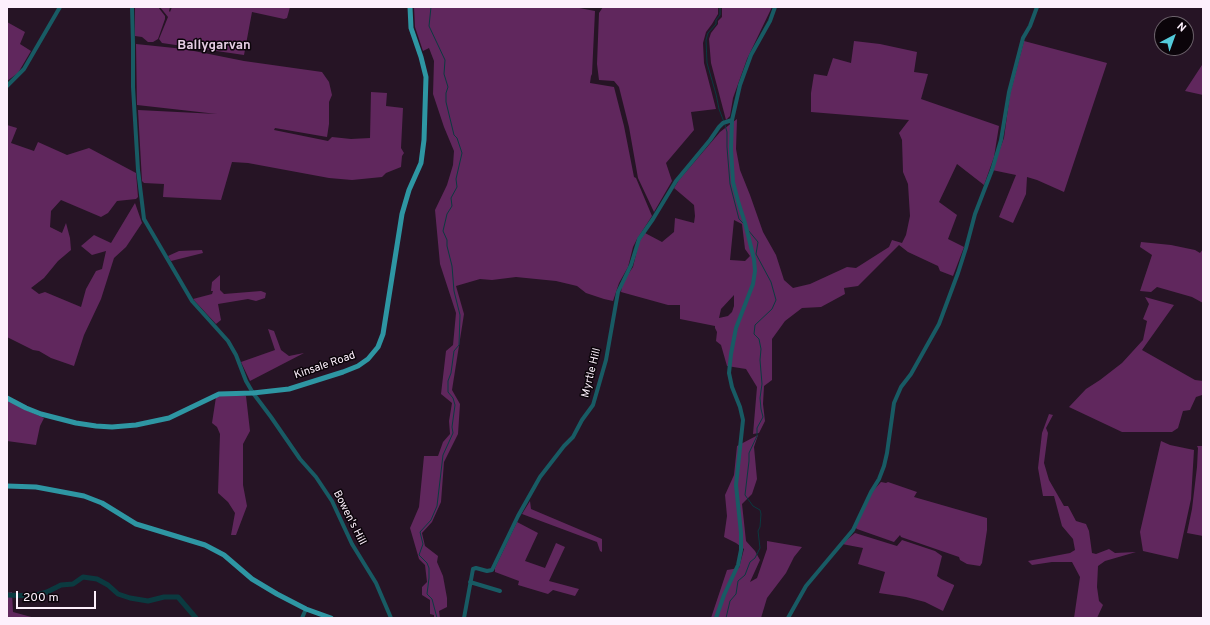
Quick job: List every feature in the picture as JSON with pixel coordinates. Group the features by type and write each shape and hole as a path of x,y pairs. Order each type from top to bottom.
{"main road":[{"name":"Kinsale Road","path":"7,398 26,408 49,417 76,423 112,427 136,425 169,418 219,394 228,392 253,393 289,389 343,372 364,362 372,355 378,347 383,334 404,206 409,190 421,163 424,140 426,77 423,63 411,28 410,7"},
{"path":"7,486 36,487 84,496 102,503 136,524 205,545 224,555 252,579 264,587 306,609 332,618"}],"street":[{"path":"7,86 24,69 60,7"},
{"name":"Bowen's Hill","path":"132,7 133,86 138,170 144,219 192,301 218,329 231,346 253,393 300,459 316,477 332,501 352,544 376,583 391,618"},
{"path":"716,618 722,599 738,566 741,550 741,533 736,485 743,420 729,373 736,328 750,292 754,277 754,259 732,176 732,120 740,85 751,54 770,21 775,7"},
{"path":"788,618 806,586 852,530 879,479 887,453 894,403 901,387 911,374 939,324 958,274 975,214 992,170 1001,140 1009,92 1023,38 1030,26 1037,7"},
{"name":"Myrtle Hill","path":"464,618 472,571 474,568 487,571 492,570 518,516 540,477 564,446 573,437 582,420 593,405 606,360 618,292 631,265 639,238 653,219 676,181 718,128 725,122 732,120"},
{"path":"470,582 500,591"},
{"path":"302,618 306,609"}],"shaded area":[{"path":"135,7 158,7 165,16 158,39 153,42 148,42 142,37 135,36"},
{"path":"160,7 170,7 170,12 172,7 290,7 287,18 284,19 252,12 244,55 162,43 159,39 168,17"},
{"path":"414,7 574,7 595,11 592,74 590,83 614,87 624,126 634,177 636,178 652,216 633,247 628,267 619,283 613,301 586,293 577,286 556,281 516,277 492,280 480,279 456,286 464,314 452,390 460,404 458,434 444,462 441,502 432,522 422,533 425,546 438,556 437,562 443,576 447,607 439,611 440,618 434,618 434,615 430,614 430,600 422,595 422,587 427,582 425,565 419,559 410,528 419,507 424,456 438,456 443,442 450,434 449,421 452,403 441,394 446,351 453,345 456,313 440,264 435,210 447,185 453,165 454,151 433,94 434,61 429,48 423,51 415,27"},
{"path":"603,7 718,7 718,14 706,32 703,43 704,63 716,109 691,112 694,130 666,163 672,181 654,212 638,178 629,127 619,87 614,81 599,80 597,64 599,13"},
{"path":"722,7 772,7 747,59 733,98 730,116 726,120 711,63 709,39 711,33 718,24 718,21 722,17"},
{"path":"7,22 25,32 20,44 31,51 18,73 7,81"},
{"path":"854,41 880,44 917,52 914,72 928,74 921,99 999,126 994,157 984,185 957,164 939,202 957,215 948,239 964,247 953,276 940,271 938,266 908,252 899,245 858,286 844,288 845,294 821,307 802,308 785,321 772,339 772,380 764,386 763,404 765,421 759,433 753,434 757,387 746,369 727,366 721,345 716,341 717,332 715,326 680,319 680,305 668,305 621,292 623,282 633,267 639,242 645,233 662,242 674,232 675,218 694,223 694,205 674,188 679,180 720,132 737,119 736,149 740,170 763,232 776,255 784,280 793,288 810,284 847,267 856,268 889,247 892,240 902,243 906,235 910,216 908,184 903,172 902,140 899,133 909,120 811,112 811,93 814,74 827,76 833,58 851,63","holes":["734,220 742,224 745,249 750,256 745,261 730,260","734,295 734,306 732,312 728,316 719,318 721,309"]},
{"path":"1024,41 1107,63 1064,192 1027,177 1026,194 1013,223 999,217 1016,175 992,170 1004,138 1010,94"},
{"path":"136,44 184,49 244,61 322,72 329,82 332,95 329,102 329,124 327,137 275,128 274,130 328,141 332,137 351,139 370,138 371,92 387,93 386,106 403,108 401,148 404,153 402,156 401,167 386,173 382,177 352,180 329,178 248,163 232,162 221,200 163,197 164,184 144,183 142,181 138,110 217,114 137,105"},
{"path":"1203,62 1203,95 1185,91 1202,65"},
{"path":"7,125 17,128 11,143 34,151 38,142 67,155 89,148 136,173 138,197 136,199 117,201 108,213 101,217 61,200 51,211 50,227 62,233 66,223 70,238 71,250 58,261 44,278 31,288 39,294 45,292 81,307 86,289 96,271 102,269 106,251 92,255 81,246 94,235 111,243 135,203 142,223 126,247 114,258 101,299 84,335 74,366 51,358 7,337"},
{"path":"1141,242 1171,245 1195,250 1200,253 1203,249 1203,303 1192,297 1157,287 1151,292 1140,291 1152,255 1140,247"},
{"path":"202,250 203,253 171,261 168,256 179,251"},
{"path":"220,275 220,290 224,294 261,291 266,293 265,298 256,301 248,299 218,304 221,320 216,324 193,299 212,294 212,282"},
{"path":"1145,297 1174,305 1142,350 1195,380 1203,381 1202,395 1196,397 1190,410 1183,411 1178,428 1172,432 1122,432 1069,407 1086,389 1122,363 1143,340 1147,321 1143,319 1149,304"},
{"path":"268,329 274,331 281,350 289,356 304,353 250,381 241,362 275,350"},
{"path":"228,394 246,396 250,431 243,444 243,485 247,506 236,535 231,535 235,513 228,502 218,493 220,434 217,427 212,423 216,397"},
{"path":"7,399 44,418 40,426 36,445 7,441"},
{"path":"1049,414 1053,415 1046,428 1048,433 1044,463 1049,480 1064,506 1068,506 1076,521 1086,524 1089,531 1092,553 1096,554 1109,549 1115,553 1136,552 1105,561 1098,566 1097,587 1099,601 1103,605 1097,618 1074,618 1080,577 1072,562 1052,562 1032,565 1028,561 1070,553 1075,550 1073,539 1062,526 1054,496 1043,496 1038,468 1042,433"},
{"path":"758,435 754,447 757,479 752,494 742,504 746,541 755,551 760,560 750,582 757,578 767,549 767,541 802,547 794,557 786,573 767,598 761,618 711,618 727,570 739,568 744,549 724,537 727,516 725,495 734,475 737,446"},
{"path":"1161,441 1170,445 1194,450 1191,499 1178,559 1143,551 1140,532"},
{"path":"1197,446 1203,446 1203,536 1187,533 1192,509 1197,467"},
{"path":"881,482 888,482 917,492 914,497 987,518 987,530 982,563 980,566 967,564 960,560 959,557 901,537 900,535 894,542 857,529 855,527 872,492"},
{"path":"530,501 531,509 602,539 602,552 600,551 597,542 522,514"},
{"path":"517,522 538,533 525,561 545,568 556,543 565,547 549,581 579,589 575,596 553,590 548,594 518,585 519,581 495,572 495,568"},
{"path":"855,533 897,546 902,540 935,551 942,556 937,576 954,585 943,611 925,602 906,597 879,593 885,572 858,564 863,548 842,544"},
{"path":"12,592 13,612 35,618 7,618 7,593"}],"waterway":[{"path":"431,7 429,26 445,60 444,74 448,87 446,102 454,135 457,138 462,153 456,179 457,187 451,198 452,206 447,214 443,231 447,240 452,266 454,291 460,315 459,345 454,351 451,373 448,381 448,392 453,398 455,405 452,427 453,433 443,455 437,506 431,520 420,532 423,544 419,555 427,563 429,568 427,594 432,599 437,618"},
{"path":"720,7 720,15 716,20 716,24 708,33 706,40 707,63 719,109 724,122"},
{"path":"725,125 727,132 730,184 739,219 744,224"},
{"path":"726,618 730,601 736,594 738,581 745,575 750,562 755,558 760,548 758,531 760,527 760,510 753,506 745,495 749,453 757,436 757,428 763,417 760,398 762,384 760,360 761,349 759,339 754,334 755,325 772,309 776,300 771,282 756,254 758,242 748,230"},
{"path":"7,595 33,596 47,592 61,585 73,584 83,577 97,579 108,585 118,594 130,598 148,601 164,597 178,597 196,618"}],"district":[{"name":"Ballygarvan","path":"214,46"}]}
